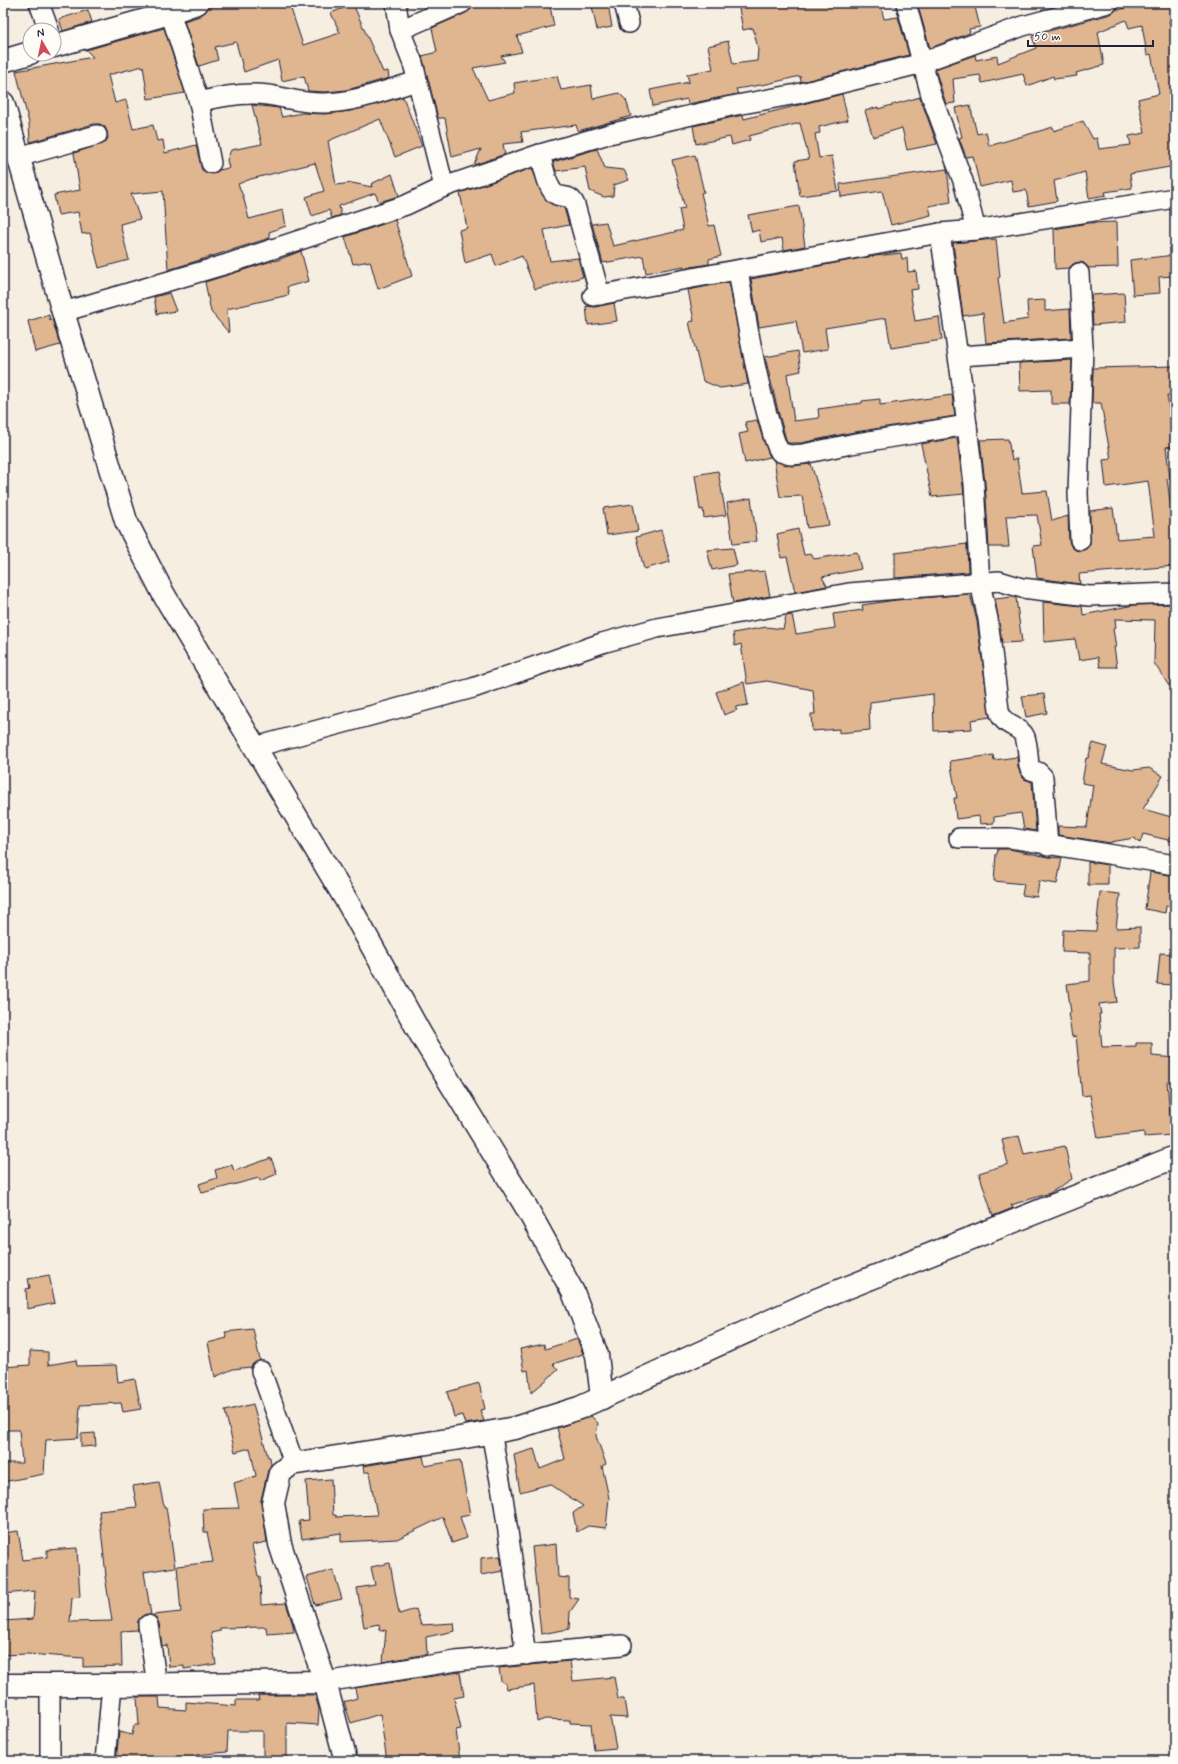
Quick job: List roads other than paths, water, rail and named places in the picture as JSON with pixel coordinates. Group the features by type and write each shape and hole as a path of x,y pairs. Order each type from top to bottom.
{"street":[{"path":"39,3 45,22"},
{"path":"62,43 164,10 197,3"},
{"path":"396,3 400,30 413,63 444,187"},
{"path":"400,30 462,3"},
{"path":"624,3 628,23"},
{"path":"906,3 931,95 963,181 976,230"},
{"path":"63,312 227,264 406,205 444,187 540,154 616,132 730,106 797,94 923,62 1023,26 1108,3"},
{"path":"164,10 199,102 211,163"},
{"path":"3,61 22,55"},
{"path":"199,102 227,95 248,94 269,95 302,103 325,104 352,101 417,81"},
{"path":"3,103 63,312 126,521 164,594 348,903 422,1035 524,1205 573,1292 597,1355 593,1402"},
{"path":"18,157 97,135"},
{"path":"540,154 550,188 556,194 568,197 575,205 596,295 940,234 976,230 1175,198"},
{"path":"940,234 958,356 974,484 980,583 988,619 1000,716 1005,722 1016,728 1024,736 1028,766 1031,770 1038,772 1043,777 1048,846"},
{"path":"738,270 748,330 764,401 780,452 790,455 803,454 851,444 967,425"},
{"path":"1079,273 1083,348 1078,493 1080,540"},
{"path":"958,356 1083,348"},
{"path":"255,747 473,688 602,643 657,628 849,593 999,581 1022,588 1089,596 1175,593"},
{"path":"959,838 1010,838 1048,846 1175,865"},
{"path":"346,1761 326,1682 280,1544 273,1503 280,1473 285,1467 294,1463 514,1428 593,1402 816,1300 1175,1157"},
{"path":"261,1371 294,1463"},
{"path":"491,1432 503,1497 526,1655"},
{"path":"148,1626 157,1685"},
{"path":"3,1685 157,1685 326,1682 456,1661 622,1645"},
{"path":"50,1685 50,1760"},
{"path":"104,1761 112,1685"}]}
